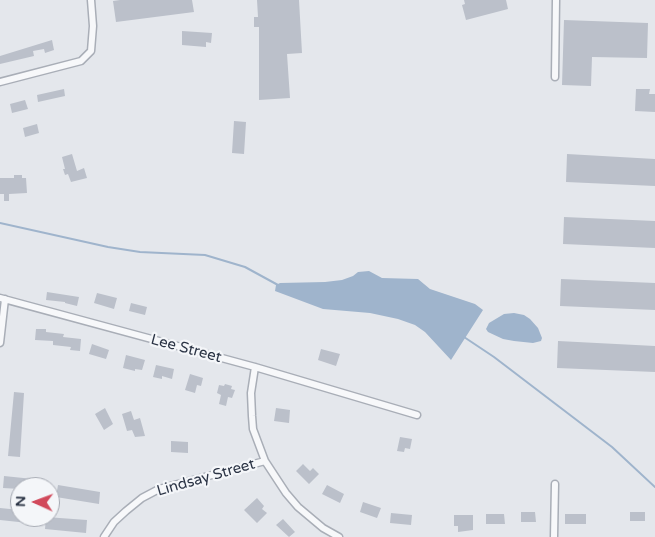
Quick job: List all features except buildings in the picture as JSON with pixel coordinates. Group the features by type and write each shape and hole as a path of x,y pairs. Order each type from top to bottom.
{"street":[{"path":"0,82 81,61 91,51 93,26 91,0"},
{"path":"555,77 556,0"},
{"path":"0,343 3,299"},
{"name":"Lee Street","path":"3,299 255,368 417,415"},
{"path":"255,368 251,394 252,416 254,429 265,461 286,494 298,507 323,528 339,537"},
{"name":"Lindsay Street","path":"104,537 114,522 126,511 142,498 159,489 265,461"},
{"path":"554,484 554,537"}],"water":[{"path":"369,271 382,278 418,279 430,289 475,304 483,310 451,360 425,332 415,325 370,313 323,309 275,291 276,285 280,283 342,280 358,272"},
{"path":"504,314 524,315 530,319 538,328 542,338 541,341 533,343 503,339 488,332 486,329 489,323"}],"waterway":[{"path":"0,223 108,247 140,252 205,255 245,267 278,285"},
{"path":"464,337 494,357 612,447 655,487"}]}
